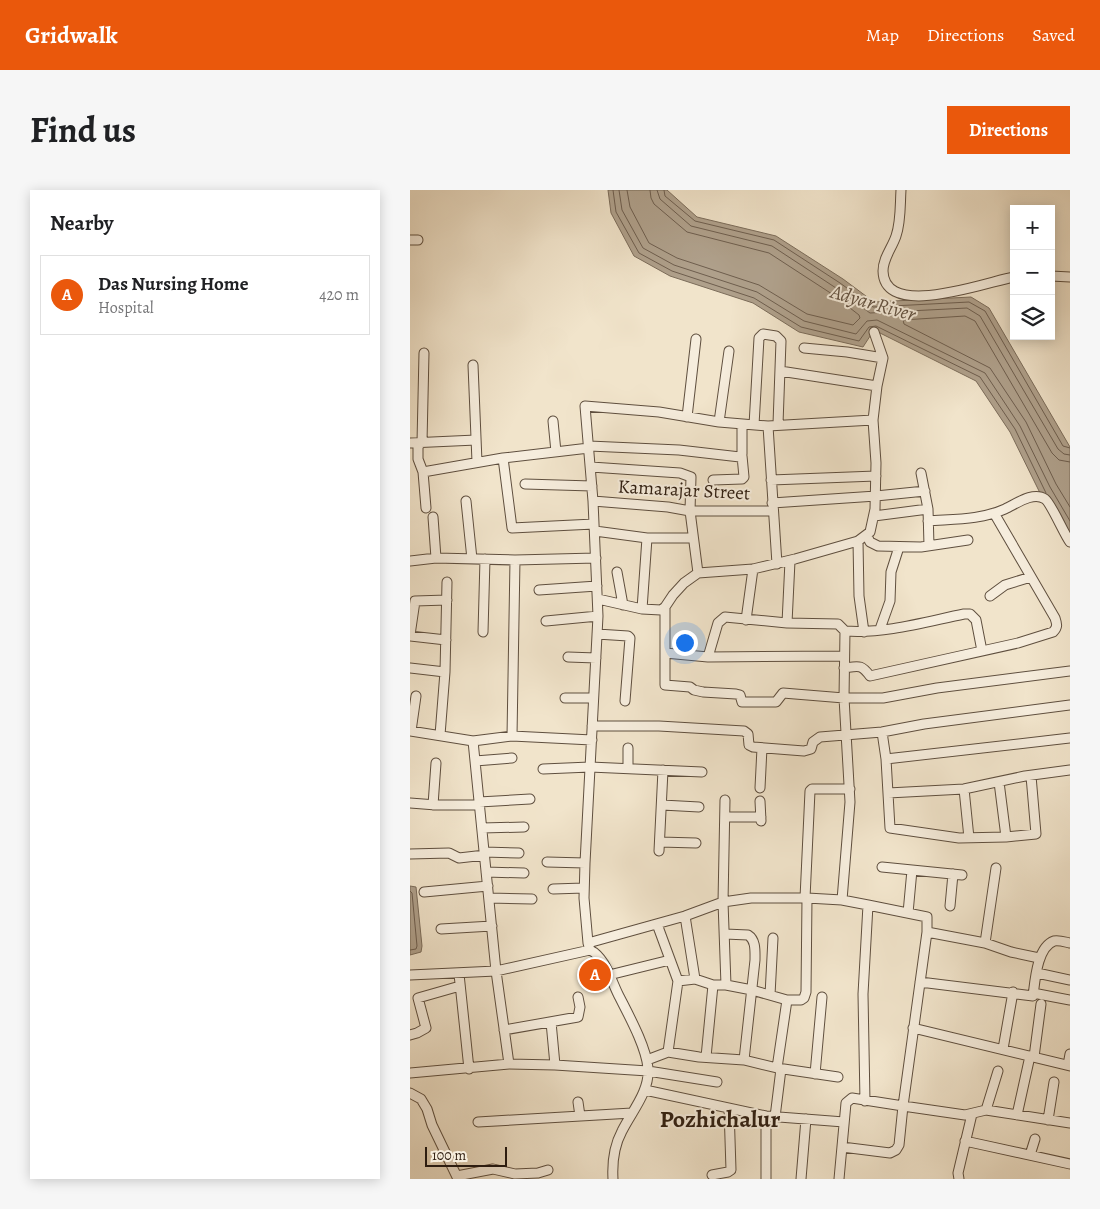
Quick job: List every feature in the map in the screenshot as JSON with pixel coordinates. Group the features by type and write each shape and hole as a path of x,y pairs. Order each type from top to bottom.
{"street":[{"path":"901,190 898,229 896,237 887,250 883,272 884,280 891,290 918,296 938,296 1010,278"},
{"path":"1055,276 1070,277"},
{"path":"598,599 642,610 661,610 684,583 698,573 752,569 777,564 858,541 867,536 873,526 876,496 873,420 876,386 882,358 874,332"},
{"path":"754,425 760,335 776,336 781,341 778,424"},
{"path":"687,417 696,339"},
{"path":"804,348 848,352 882,358"},
{"path":"719,422 729,351"},
{"path":"424,353 422,442 418,446 418,459 423,472 426,508"},
{"path":"474,365 477,462"},
{"path":"780,371 876,386"},
{"path":"613,1179 613,1157 618,1140 645,1090 648,1071 647,1060 630,1017 600,958 589,947 584,863 598,599 591,467 585,406 659,412 719,422 768,426 873,420"},
{"path":"553,421 556,452"},
{"path":"713,480 742,479 744,477 742,424"},
{"path":"768,426 777,564"},
{"path":"410,442 476,440"},
{"path":"423,472 502,458 589,447 679,450 742,456"},
{"path":"502,458 512,528 595,527 647,538 694,538"},
{"path":"591,467 680,472 688,475 691,478 690,511 698,573"},
{"path":"921,473 928,509 929,546"},
{"path":"771,480 876,476"},
{"path":"525,484 592,486"},
{"name":"Kamarajar Street","path":"593,501 668,507 690,511 772,507 925,491"},
{"path":"928,521 994,513 1028,498 1034,496 1041,497 1048,502 1070,542"},
{"path":"466,501 472,559"},
{"path":"874,516 928,509"},
{"path":"844,668 860,666 870,676 1047,635 1056,629 1055,618 994,513"},
{"path":"433,517 436,558"},
{"path":"867,536 873,545 899,547 929,546 968,540"},
{"path":"642,610 647,538"},
{"path":"858,541 858,596 864,632"},
{"path":"880,629 890,601 891,572 899,547"},
{"path":"410,561 436,558 515,560 596,558"},
{"path":"483,632 485,559"},
{"path":"512,736 515,560"},
{"path":"787,623 790,561"},
{"path":"746,620 752,569"},
{"path":"617,572 623,605"},
{"path":"990,596 1005,584 1031,577"},
{"path":"440,735 445,672 447,582"},
{"path":"539,590 597,586"},
{"path":"446,640 410,635 415,601 447,600"},
{"path":"665,607 664,683 666,686 690,687 703,692 736,694 740,695 744,702 776,702 783,693 844,698 882,698 938,688 1070,671"},
{"path":"708,657 718,623 725,617 787,623 838,624 845,631 864,632 903,628 970,614 976,620 982,651"},
{"path":"546,621 598,616"},
{"path":"842,900 850,789 848,735 844,698 845,631"},
{"path":"597,634 628,636 630,638 625,701"},
{"path":"665,653 708,657 844,656"},
{"path":"568,657 596,658"},
{"path":"410,668 445,672"},
{"path":"416,696 411,731 473,741 512,736 592,740"},
{"path":"565,698 594,698"},
{"path":"592,726 659,726 744,731 748,734 749,745 762,748 804,751 811,749 816,738 882,732 924,724 1070,705"},
{"path":"882,732 886,759 890,828 969,838 1036,834 1031,776"},
{"path":"886,759 1070,738"},
{"path":"473,741 496,971 509,1064"},
{"path":"628,748 628,768"},
{"path":"760,788 762,748"},
{"path":"475,761 512,758"},
{"path":"433,805 436,763"},
{"path":"542,768 590,767 702,772"},
{"path":"663,770 660,847 696,843"},
{"path":"888,793 964,789 1070,770"},
{"path":"1000,782 1006,837"},
{"path":"678,981 695,979 713,985 726,985 752,990 787,1000 801,1000 806,992 806,898 810,791 820,788 850,789"},
{"path":"964,789 969,838"},
{"path":"410,803 433,805 530,799"},
{"path":"725,800 723,902 726,985"},
{"path":"725,817 761,820 760,801"},
{"path":"662,805 699,807"},
{"path":"482,828 524,827"},
{"path":"410,854 449,853 459,858 484,854 519,853"},
{"path":"547,862 584,863"},
{"path":"882,867 958,875 950,906"},
{"path":"985,943 996,868"},
{"path":"908,913 912,870"},
{"path":"486,872 524,873"},
{"path":"424,892 488,886"},
{"path":"553,889 584,888"},
{"path":"489,898 532,899"},
{"path":"410,975 496,971 589,947 723,902 751,898 842,900 928,918 899,1145 896,1150 890,1152 842,1147"},
{"path":"865,1100 863,994 868,905"},
{"path":"685,916 695,979"},
{"path":"657,924 678,981 668,1052"},
{"path":"441,929 492,926"},
{"path":"927,932 985,943 1011,952 1039,958"},
{"path":"724,934 751,936 755,945 744,1060"},
{"path":"770,995 773,938"},
{"path":"920,982 1013,992 1033,996 1039,958 1053,942 1070,943"},
{"path":"609,975 670,960"},
{"path":"1037,973 1070,980"},
{"path":"459,974 469,1069"},
{"path":"706,1057 713,985"},
{"path":"410,1035 426,1028 418,998 460,986"},
{"path":"1004,1049 1013,992"},
{"path":"1033,993 1070,1000"},
{"path":"815,1074 822,997"},
{"path":"504,1030 578,1016 580,1007 578,998"},
{"path":"766,1179 771,1116 779,1069 787,1000"},
{"path":"1017,1115 1032,1056 1041,1004"},
{"path":"551,1022 555,1065"},
{"path":"913,1028 1069,1066 1070,1054"},
{"path":"647,1060 668,1052 744,1060 779,1069 838,1077"},
{"path":"410,1073 509,1064 555,1065 648,1071 717,1082"},
{"path":"986,1110 998,1071"},
{"path":"1048,1120 1054,1082"},
{"path":"645,1090 771,1116 844,1122"},
{"path":"410,1093 421,1099 427,1109 432,1125 458,1178 493,1169 515,1177 548,1170"},
{"path":"839,1179 846,1103 852,1098 965,1115 986,1110 1070,1123"},
{"path":"578,1102 580,1116"},
{"path":"712,1175 731,1170 729,1108"},
{"path":"478,1122 632,1113"},
{"path":"959,1179 958,1173 972,1114"},
{"path":"801,1179 806,1119"},
{"path":"1030,1155 1035,1139"},
{"path":"965,1141 1070,1164"}],"water":[{"name":"Adyar River","path":"608,190 667,190 697,217 776,236 843,279 874,302 971,297 989,308 1070,447 1070,543 1040,493 1010,432 976,381 874,330 863,347 799,332 753,303 670,276 634,256 611,213"},
{"path":"410,886 416,887 422,946 421,952 410,955"}],"place":[{"name":"Das Nursing Home","path":"595,975"}],"district":[{"name":"Pozhichalur","path":"720,1119"}]}
